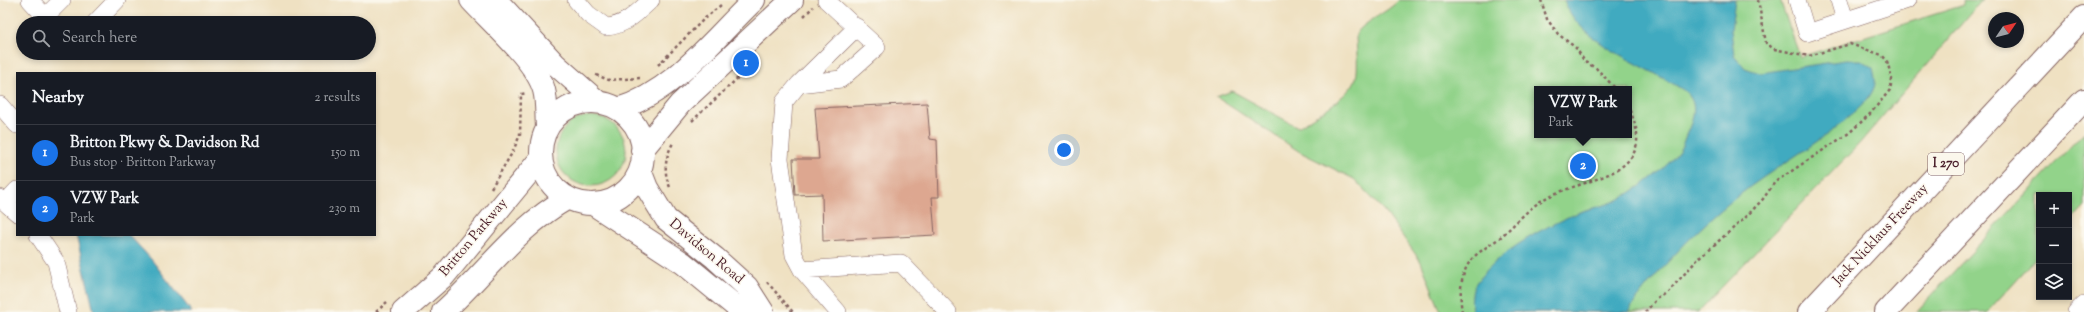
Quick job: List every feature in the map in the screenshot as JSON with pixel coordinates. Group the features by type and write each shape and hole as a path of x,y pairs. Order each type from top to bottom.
{"main road":[{"path":"471,0 528,61 537,76 544,90 547,127"},
{"path":"496,0 555,64 630,120 639,134 641,160"},
{"path":"754,0 675,77 647,97 608,105 583,102 569,107 557,115 547,127 541,142 541,158 545,174 554,188 568,198 580,203 593,204 605,202 627,190 634,181 641,160 680,104 796,9"},
{"name":"Jack Nicklaus Freeway","path":"1809,312 2084,17"},
{"path":"1886,312 2084,100"},
{"name":"Britton Parkway","path":"403,312 444,276 499,207 541,158"},
{"name":"Davidson Road","path":"641,160 647,188 666,219 715,258 747,288 763,312"},
{"name":"Britton Parkway","path":"443,312 521,231 551,208 568,198"},
{"name":"Davidson Road","path":"593,204 683,263 734,305 746,312"}],"street":[{"path":"30,0 44,16"},
{"path":"51,16 62,0"},
{"path":"102,16 117,0"},
{"path":"576,0 588,14 606,27 616,26 631,18 651,0"},
{"path":"1797,0 1807,32 1845,20 1885,4 1908,0"},
{"path":"1839,0 1845,20"},
{"path":"799,84 841,79 877,48 877,45 857,27 821,2"},
{"path":"838,312 802,270 794,255 780,159 784,102 799,84 857,27"},
{"path":"0,105 16,124"},
{"path":"39,236 56,262 68,312"},
{"path":"802,270 901,263 948,312"},
{"path":"2076,312 2084,304"}],"path":[{"path":"1541,0 1548,19 1558,34 1576,48 1585,62 1596,68 1613,86"},
{"path":"1645,312 1657,299 1668,292 1698,260 1764,199 1774,182 1848,133 1870,114 1890,90 1892,78 1887,61 1875,52 1850,44 1809,56 1774,49 1766,43 1758,0"},
{"path":"796,9 821,2"},
{"path":"654,68 670,55 704,19 722,5"},
{"path":"689,123 762,55"},
{"path":"641,78 645,75"},
{"path":"490,190 512,153 520,135 521,94"},
{"path":"1462,312 1462,281 1467,266 1475,256 1501,237 1544,199 1613,173 1626,165 1632,156 1636,140 1632,116"},
{"path":"671,191 666,180 665,166 669,149 676,138"},
{"path":"764,279 793,312"}],"green space":[{"path":"1399,0 1780,0 1800,57 1964,5 1963,0 1982,0 1859,144 1698,312 1441,312 1421,262 1386,213 1354,179 1300,152 1216,97 1232,91 1298,127 1331,106 1353,85 1356,78 1357,68 1356,34 1364,25"},
{"path":"584,116 598,116 611,122 620,131 624,137 626,151 624,165 616,176 605,184 598,186 584,186 577,184 566,176 558,165 556,158 556,144 558,137 566,126 577,118"},
{"path":"2084,132 2084,206 2072,219 2072,192 2036,192 2036,258 1987,312 1916,312"}],"water":[{"path":"1564,0 1735,0 1731,30 1734,55 1745,68 1760,73 1846,60 1861,60 1873,68 1875,86 1859,108 1843,122 1751,186 1724,207 1679,250 1638,297 1628,312 1472,312 1474,286 1485,272 1497,261 1523,241 1538,232 1580,212 1618,200 1646,182 1667,165 1679,151 1692,121 1694,111 1693,106 1690,97 1686,92 1622,56 1593,37 1571,14"},
{"path":"76,236 130,236 151,259 192,312 94,312"}],"building":[{"path":"927,103 930,139 937,140 939,197 932,197 935,235 823,241 822,194 795,195 793,159 819,159 815,108"}],"place":[{"name":"Britton Pkwy & Davidson Rd","path":"746,63"},
{"name":"VZW Park","path":"1583,166"}]}
